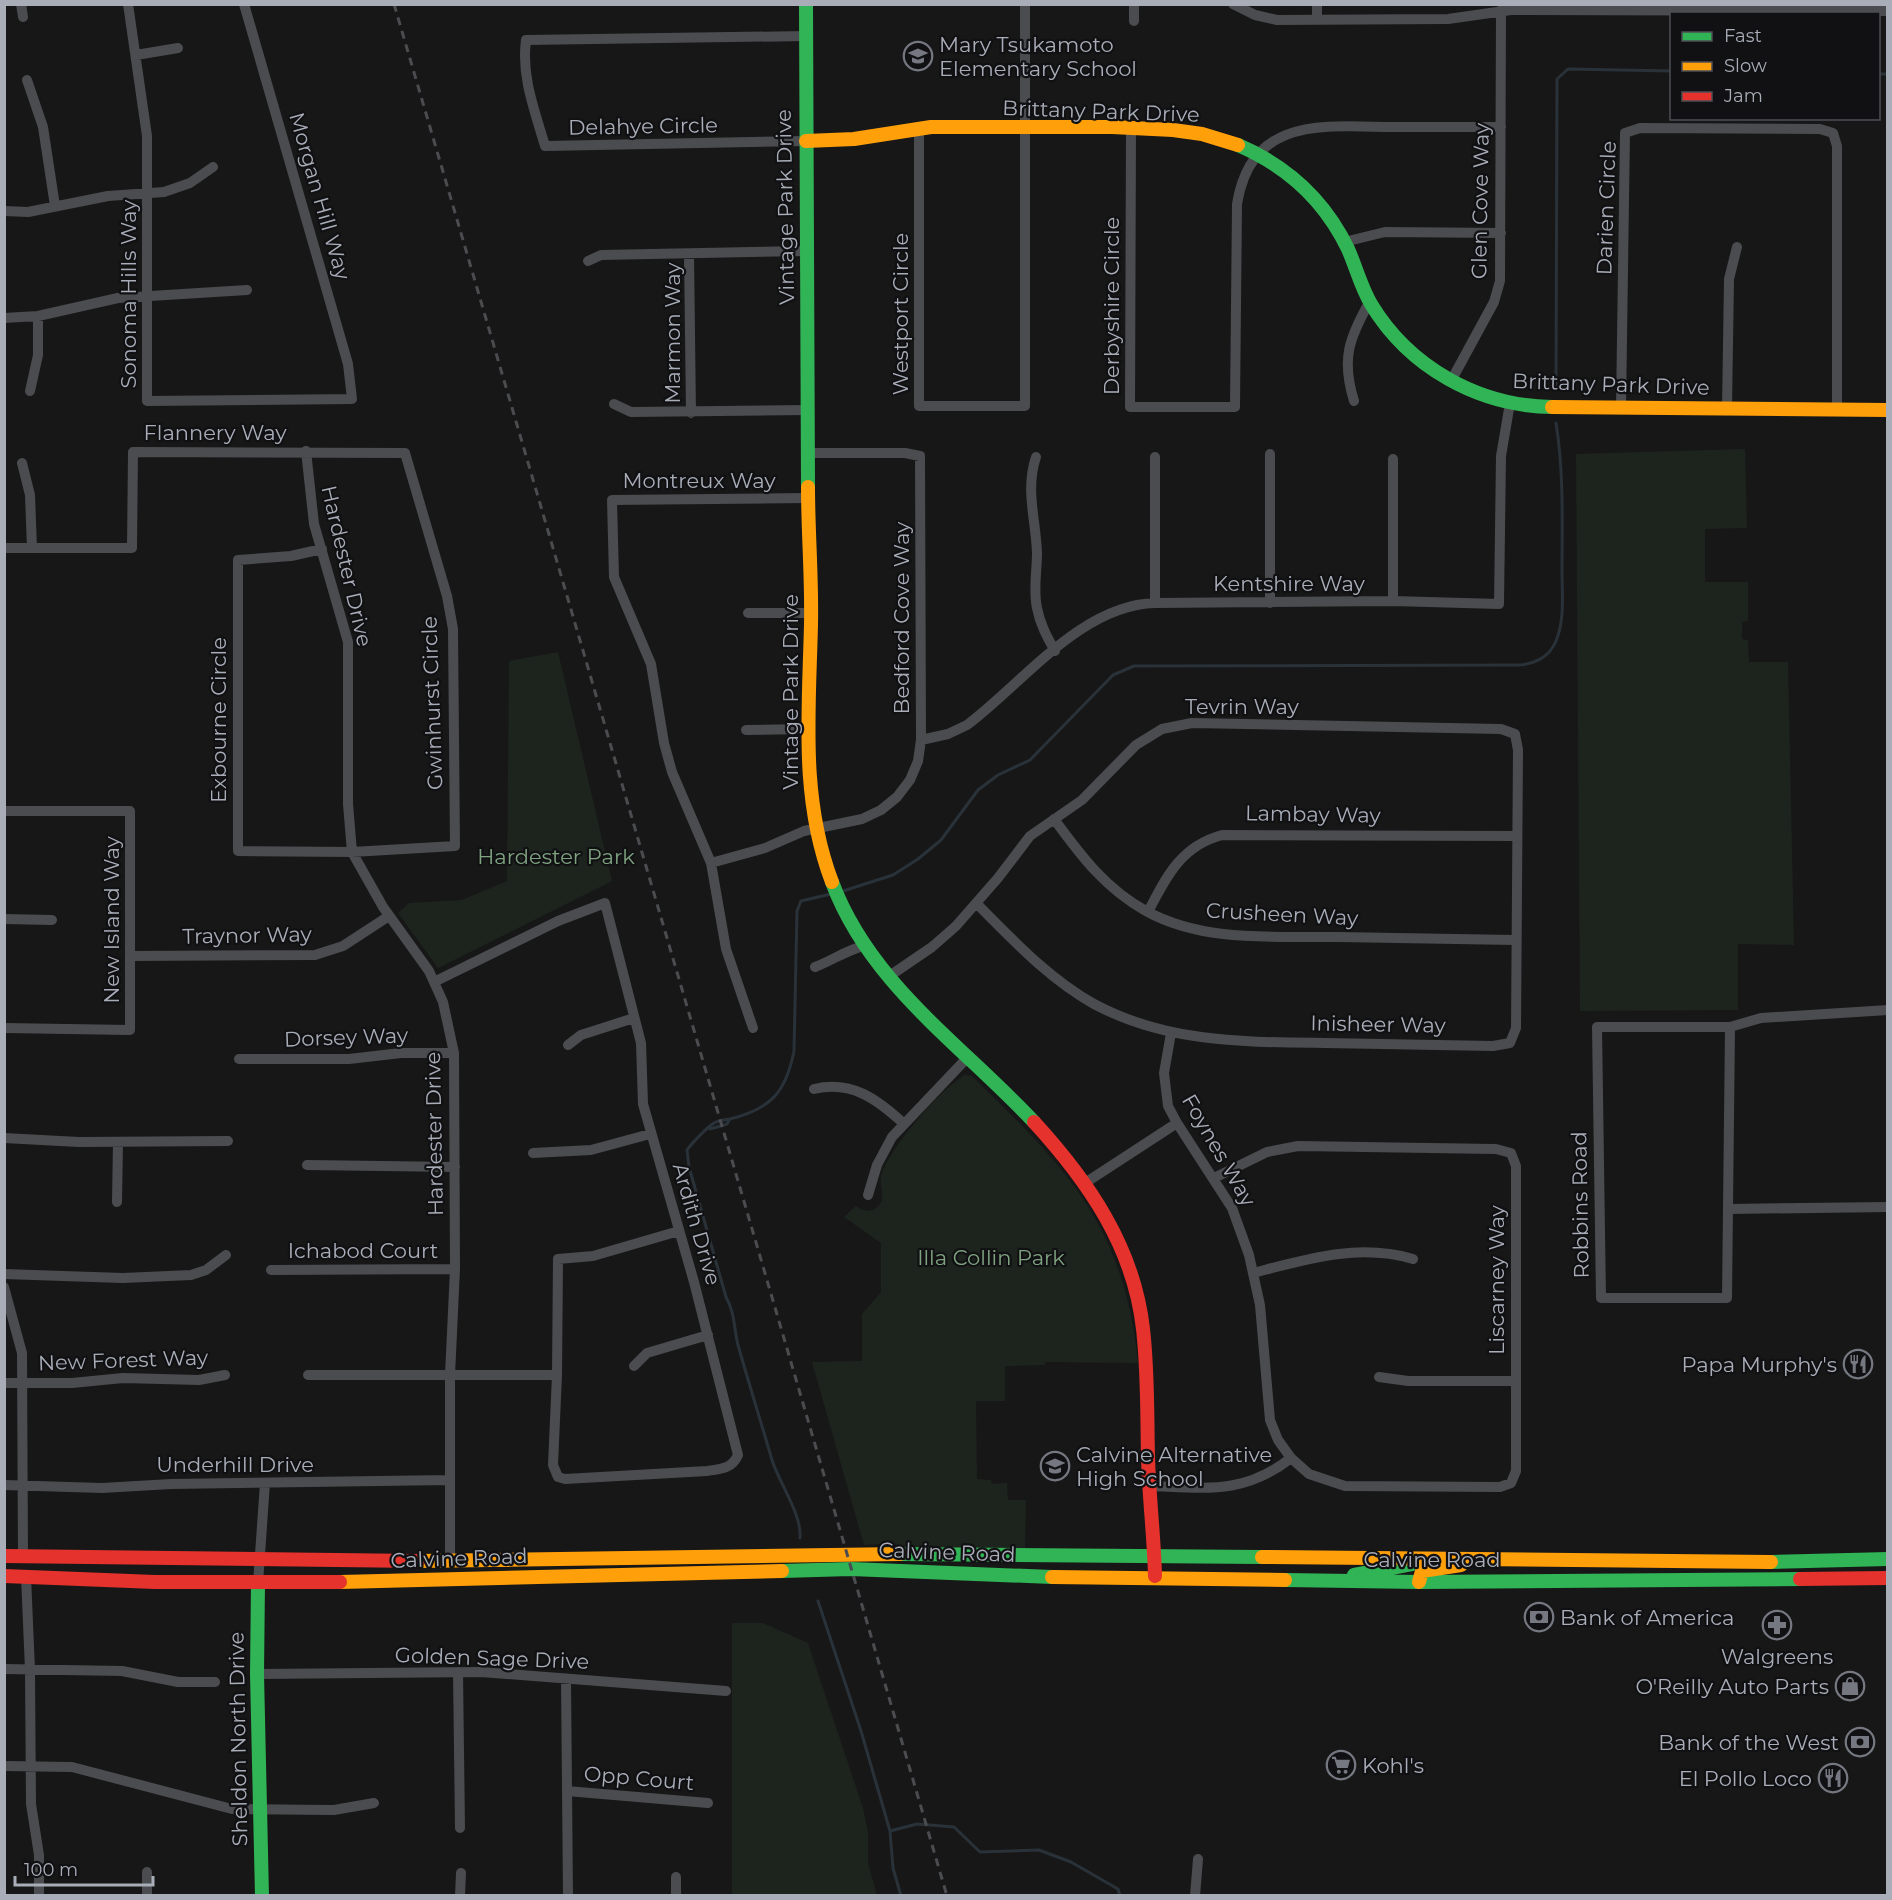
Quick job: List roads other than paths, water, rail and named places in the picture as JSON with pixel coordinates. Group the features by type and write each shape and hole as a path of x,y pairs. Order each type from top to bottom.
{"main road":[{"name":"Vintage Park Drive","path":"806,4 808,498 811,613 807,729 809,773 816,828 839,898 864,946 888,977 1049,1138 1085,1183 1120,1246 1134,1283 1144,1325 1148,1362 1149,1486 1155,1576"},
{"name":"Brittany Park Drive","path":"806,141 858,139 919,127 1131,129 1194,132 1236,144 1259,155 1302,186 1330,218 1344,242 1370,301 1396,338 1411,353 1451,381 1481,395 1510,403 1540,407 1887,410"},
{"name":"Calvine Road","path":"4,1556 260,1561 450,1561 847,1554 1827,1562 1887,1559"},
{"path":"1341,1580 1363,1571 1408,1565 1415,1558"},
{"path":"1419,1582 1422,1571 1456,1567 1483,1559"},
{"path":"1590,1580 1599,1569 1640,1568 1658,1560"},
{"name":"Calvine Road","path":"4,1576 155,1582 258,1583 839,1569 1000,1576 1155,1576 1419,1582 1887,1578"},
{"name":"Sheldon North Drive","path":"258,1583 257,1674 262,1896"}],"street":[{"path":"21,4 23,17"},
{"name":"Sonoma Hills Way","path":"128,4 147,136 147,401 352,399"},
{"name":"Morgan Hill Way","path":"244,4 348,364 352,399"},
{"path":"1025,4 1025,128"},
{"path":"1134,4 1134,21"},
{"path":"1233,4 1266,18 1317,20 1448,19 1501,10 1623,7 1836,8 1887,11"},
{"path":"1317,4 1317,20"},
{"name":"Glen Cove Way","path":"1451,381 1498,292 1501,233 1501,10"},
{"name":"Delahye Circle","path":"806,36 526,40 524,61 526,82 545,146 806,141"},
{"path":"136,55 178,48"},
{"path":"27,80 43,127 55,206"},
{"path":"1259,155 1285,135 1316,126 1501,127"},
{"name":"Westport Circle","path":"919,127 919,406 1025,406 1025,128"},
{"name":"Darien Circle","path":"1621,408 1625,133 1640,128 1694,128 1820,129 1833,133 1838,146 1837,409"},
{"name":"Derbyshire Circle","path":"1131,129 1130,407 1235,407 1237,204 1246,174 1259,155"},
{"path":"4,211 28,212 108,196 147,193 180,187 213,167"},
{"path":"1344,242 1385,232 1501,233"},
{"path":"1726,408 1729,279 1737,247"},
{"name":"Marmon Way","path":"807,251 689,254 691,413 808,410"},
{"path":"588,261 601,255 689,254"},
{"path":"4,318 38,316 108,300 247,290"},
{"path":"1353,401 1347,372 1348,351 1354,331 1370,301"},
{"path":"30,391 38,355 38,316"},
{"name":"Kentshire Way","path":"921,740 948,734 967,725 1086,625 1104,614 1123,607 1155,603 1393,601 1498,604 1501,456 1510,403"},
{"path":"614,404 631,412 691,413"},
{"name":"Flannery Way","path":"4,548 132,548 133,452 306,451"},
{"name":"Hardester Drive","path":"306,451 310,502 348,642 348,814 352,852 390,916 416,951 434,982 449,1024 454,1053 455,1269 450,1375 450,1561"},
{"name":"Gwinhurst Circle","path":"306,451 405,453 447,596 453,629 454,846 352,852"},
{"name":"Bedford Cove Way","path":"711,863 765,848 816,828 862,819 890,804 910,780 918,761 921,740 920,456 905,453 808,453"},
{"path":"1270,454 1270,603"},
{"path":"1036,457 1031,476 1030,510 1037,549 1035,599 1040,620 1055,651"},
{"path":"1155,457 1155,603"},
{"path":"1393,459 1393,601"},
{"path":"22,463 30,495 32,548"},
{"name":"Montreux Way","path":"711,863 672,772 651,664 614,577 612,500 808,498"},
{"name":"Exbourne Circle","path":"322,549 291,556 238,560 238,851 352,852"},
{"path":"748,613 811,613"},
{"name":"Tevrin Way","path":"888,977 932,947 977,904 1023,844 1037,830 1082,800 1144,739 1162,729 1182,724 1501,729 1515,734"},
{"path":"746,730 807,729"},
{"name":"Inisheer Way","path":"977,904 1033,959 1076,992 1124,1017 1171,1033 1224,1041 1493,1046 1510,1043 1516,1028 1515,734"},
{"name":"New Island Way","path":"4,811 130,811 130,1030 4,1028"},
{"name":"Crusheen Way","path":"1054,819 1082,858 1103,881 1148,912 1186,927 1228,934 1515,940"},
{"name":"Lambay Way","path":"1148,912 1177,861 1202,842 1222,835 1516,836"},
{"path":"711,863 726,949 753,1028"},
{"name":"Ardith Drive","path":"434,982 558,921 605,903 641,1043 643,1104 650,1134 708,1335 738,1455 734,1463 728,1467 706,1471 565,1479 558,1477 553,1465 558,1375"},
{"name":"Traynor Way","path":"130,956 315,955 351,942 390,916"},
{"path":"4,919 52,920"},
{"path":"815,967 842,957 852,948 864,946"},
{"name":"Robbins Road","path":"1730,1027 1727,1298 1601,1298 1598,1027 1730,1027 1761,1018 1887,1010"},
{"path":"568,1046 581,1035 634,1018"},
{"name":"Foynes Way","path":"1171,1033 1164,1073 1168,1106 1232,1208 1253,1272 1265,1338 1270,1420 1278,1440 1291,1458"},
{"name":"Dorsey Way","path":"239,1059 349,1059 401,1053 454,1053"},
{"path":"868,1195 877,1165 892,1137 967,1058"},
{"path":"814,1089 832,1087 863,1093 903,1123"},
{"path":"1085,1183 1177,1123"},
{"path":"533,1152 591,1150 650,1134"},
{"path":"4,1138 118,1142 228,1141"},
{"path":"117,1202 118,1142"},
{"name":"Liscarney Way","path":"1214,1178 1267,1152 1298,1146 1496,1149 1511,1153 1516,1166 1516,1471 1511,1483 1500,1487 1345,1486 1310,1474 1291,1458"},
{"path":"307,1165 455,1167"},
{"path":"1728,1209 1887,1207"},
{"path":"308,1375 558,1375 558,1259 593,1256 679,1232"},
{"path":"1253,1272 1340,1252 1377,1251 1413,1258"},
{"path":"4,1274 123,1278 192,1275 206,1270 226,1255"},
{"name":"Ichabod Court","path":"271,1270 455,1269"},
{"path":"4,1287 20,1344 23,1555"},
{"path":"634,1366 647,1353 708,1335"},
{"name":"New Forest Way","path":"4,1383 72,1383 123,1378 199,1380 225,1375"},
{"path":"1379,1377 1408,1381 1515,1381"},
{"path":"1149,1486 1246,1484 1265,1476 1291,1458"},
{"name":"Underhill Drive","path":"4,1485 102,1488 154,1484 449,1480"},
{"path":"258,1583 265,1483"},
{"path":"26,1576 30,1670 31,1804 39,1855 39,1896"},
{"path":"4,1670 111,1671 178,1682 215,1682"},
{"path":"458,1672 460,1828"},
{"name":"Golden Sage Drive","path":"257,1674 458,1672 726,1691"},
{"path":"566,1679 568,1896"},
{"path":"4,1766 72,1767 209,1805 232,1809 334,1810 374,1803"},
{"name":"Opp Court","path":"567,1791 708,1803"},
{"path":"1195,1896 1198,1859"},
{"path":"147,1872 147,1896"},
{"path":"460,1896 461,1873"},
{"path":"676,1877 676,1896"}],"waterway":[{"path":"1556,389 1557,79 1568,69 1670,71"},
{"path":"1880,74 1888,74"},
{"path":"840,892 893,875 918,859 941,840 978,790 998,775 1030,760 1113,675 1134,666 1516,665 1528,664 1545,656 1556,641 1562,615 1562,497 1556,423"},
{"path":"800,1538 800,1529 794,1509 775,1469 742,1360 731,1309 689,1167 687,1150 713,1123 756,1110 774,1097 781,1088 791,1065 794,1051 797,911 801,901 831,894"},
{"path":"710,1129 727,1124 729,1120"},
{"path":"818,1601 861,1731 890,1831"},
{"path":"901,1896 893,1868 890,1831 917,1824 954,1827 980,1852 1039,1850 1071,1862 1118,1889 1120,1896"}],"railway":[{"path":"394,4 947,1896"}],"place":[{"name":"Mary Tsukamoto Elementary School","path":"918,56"},
{"name":"Papa Murphy's","path":"1858,1364"},
{"name":"Calvine Alternative High School","path":"1055,1466"},
{"name":"Bank of America","path":"1539,1617"},
{"name":"Walgreens","path":"1777,1625"},
{"name":"O'Reilly Auto Parts","path":"1850,1686"},
{"name":"Bank of the West","path":"1860,1742"},
{"name":"Kohl's","path":"1341,1765"},
{"name":"El Pollo Loco","path":"1833,1778"}],"park label":[{"name":"Hardester Park","path":"556,856"},
{"name":"Illa Collin Park","path":"991,1257"}]}
